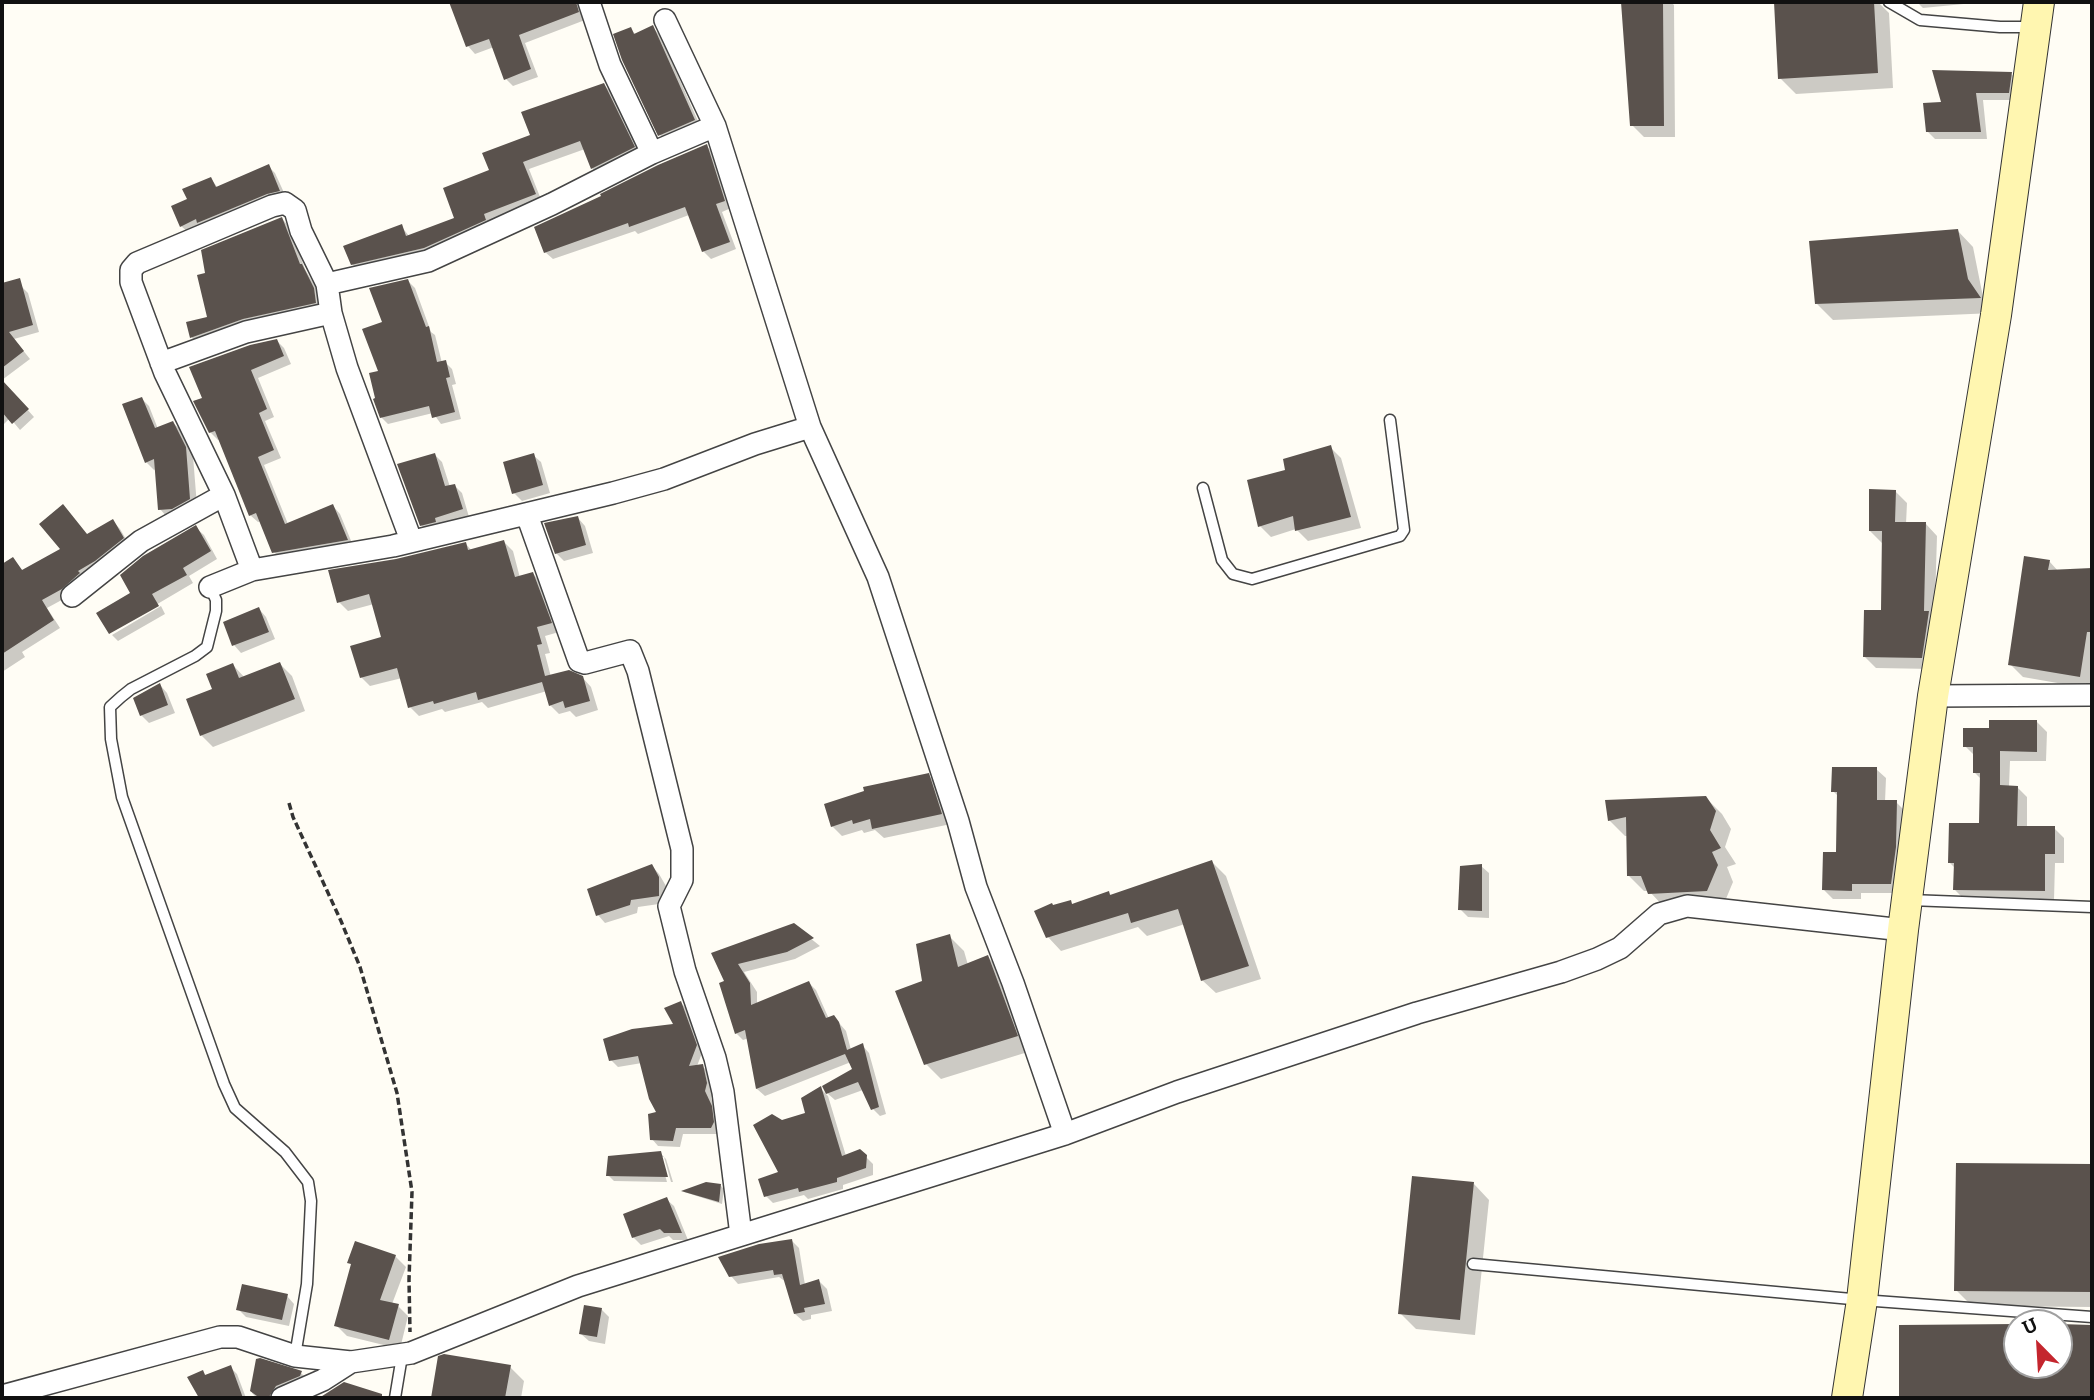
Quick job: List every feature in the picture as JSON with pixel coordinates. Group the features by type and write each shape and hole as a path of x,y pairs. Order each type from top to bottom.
{"main road":[{"path":"1847,1398 1862,1300 1903,930 1933,696 1996,315 2037,14"}],"street":[{"path":"589,2 610,65 652,153"},
{"path":"665,20 715,126 810,427 878,577 958,821 976,887 1065,1134"},
{"path":"327,284 428,261 552,204 652,153 715,126"},
{"path":"252,570 224,495 161,363 131,282 131,270 137,262 285,203 295,210 301,231 327,284 331,313 363,415 411,540"},
{"path":"161,363 246,332 331,313"},
{"path":"210,587 252,570 393,546 664,479 755,444 810,427"},
{"path":"72,596 141,541 224,495"},
{"path":"527,515 579,661 585,663 630,652 638,671 682,849 682,880 669,906 685,971 715,1058 723,1092 741,1235"},
{"path":"1933,696 2092,695"},
{"path":"2,1395 220,1337 238,1337 295,1356 351,1362 406,1354 578,1286 1065,1134 1177,1091 1417,1013 1560,972 1597,959 1620,947 1659,914 1687,906 1903,930"},
{"path":"282,1398 323,1380 351,1362"}],"lane":[{"path":"1889,2 1920,20 2000,27 2037,14"},
{"path":"1203,488 1222,560 1233,573 1252,579 1400,536 1404,530 1390,419"},
{"path":"210,587 216,600 216,611 206,647 195,656 131,689 110,707 111,739 121,797 224,1084 235,1108 285,1152 308,1182 311,1201 307,1284 295,1356"},
{"path":"1908,900 2092,907"},
{"path":"1473,1264 1862,1300 2092,1317"},
{"path":"395,1398 406,1354"}],"path":[{"path":"289,803 360,967 397,1093 412,1192 406,1354"}],"building":[{"path":"449,2 576,2 579,12 519,35 531,69 504,80 489,39 466,47"},
{"path":"1621,2 1663,2 1664,126 1630,126"},
{"path":"1774,2 1874,2 1878,73 1778,79"},
{"path":"653,25 695,120 658,136 622,60 613,34 631,27 634,34"},
{"path":"1932,70 2012,72 2009,93 1976,93 1981,132 1926,132 1923,103 1941,102"},
{"path":"604,83 635,147 591,169 580,141 523,162 536,194 484,214 486,220 424,248 351,265 343,246 402,224 406,236 454,218 443,188 489,170 482,153 530,135 521,112"},
{"path":"707,144 725,201 716,204 730,242 702,252 685,207 629,227 628,223 544,253 534,227 601,196 600,194 658,165"},
{"path":"269,164 280,191 197,223 196,219 180,227 171,206 187,199 182,189 211,177 216,187"},
{"path":"282,217 300,264 314,288 316,303 243,319 190,338 186,322 207,317 197,275 205,273 201,250"},
{"path":"1958,229 1968,279 1981,298 1815,304 1809,241"},
{"path":"20,278 33,325 9,332 24,351 2,368 2,283"},
{"path":"408,279 426,327 429,326 437,362 446,360 450,377 446,378 455,412 432,418 429,406 380,418 373,399 375,398 369,373 378,371 362,329 382,322 369,288"},
{"path":"277,339 284,356 251,370 267,409 259,413 274,450 258,457 285,524 333,504 348,540 272,553 256,513 249,516 215,431 209,433 193,401 202,398 189,367 250,345"},
{"path":"2,380 29,409 12,424 2,412"},
{"path":"142,397 155,428 173,421 186,447 190,499 172,509 158,510 154,459 145,463 122,404"},
{"path":"1331,445 1351,517 1295,531 1293,516 1258,527 1247,480 1285,470 1283,459"},
{"path":"435,453 445,486 455,484 463,509 435,518 436,522 420,526 397,464"},
{"path":"534,453 543,485 512,494 503,462"},
{"path":"1869,489 1896,490 1895,522 1926,522 1924,611 1929,611 1922,658 1863,657 1864,610 1881,610 1882,531 1869,531"},
{"path":"63,504 87,534 113,519 124,538 78,571 80,573 62,589 42,600 54,620 2,654 2,564 13,557 22,570 60,549 39,524"},
{"path":"578,516 586,545 555,554 544,523"},
{"path":"196,525 211,551 183,568 187,575 152,594 159,606 109,634 96,613 130,593 120,575 143,556"},
{"path":"504,540 515,577 533,572 552,623 537,627 542,644 537,645 545,676 569,670 583,676 590,701 565,708 563,701 549,706 542,682 478,700 476,692 408,708 397,668 360,678 350,646 381,637 369,594 337,603 328,570 396,559 466,542 468,550"},
{"path":"2024,556 2050,560 2048,570 2092,568 2092,632 2087,632 2080,677 2008,665"},
{"path":"259,607 269,632 232,646 223,622"},
{"path":"280,662 295,699 200,736 186,699 212,689 206,674 233,663 239,678"},
{"path":"160,683 168,705 140,716 133,698"},
{"path":"1989,720 2037,720 2037,752 2000,751 2000,785 2018,786 2017,826 2055,826 2055,854 2045,854 2045,891 1953,890 1954,863 1948,863 1949,823 1979,823 1980,773 1973,773 1973,747 1963,747 1963,728 1989,728"},
{"path":"1832,767 1877,767 1877,800 1897,800 1896,847 1891,884 1852,884 1852,891 1822,890 1823,852 1836,852 1837,792 1831,792"},
{"path":"929,773 942,814 872,829 870,819 853,824 852,820 831,827 824,804 864,791 863,787"},
{"path":"1706,796 1716,811 1710,830 1721,848 1712,852 1718,865 1707,891 1648,894 1641,876 1627,876 1626,817 1608,821 1605,800"},
{"path":"1212,860 1249,966 1201,981 1178,909 1131,923 1128,913 1046,938 1034,911 1052,903 1053,905 1071,900 1072,904 1109,891 1110,895"},
{"path":"652,864 659,877 659,896 631,900 630,905 596,916 587,889"},
{"path":"1482,864 1482,911 1458,910 1460,866"},
{"path":"794,923 814,938 787,952 738,964 750,983 751,1005 809,981 826,1018 834,1015 839,1022 847,1050 863,1043 879,1107 871,1110 858,1082 826,1094 822,1086 852,1069 845,1054 756,1089 745,1030 735,1034 719,983 724,981 711,953"},
{"path":"950,934 958,967 988,955 1018,1036 924,1065 895,991 922,981 916,944"},
{"path":"681,1001 697,1045 689,1066 703,1064 707,1083 705,1091 712,1106 714,1122 711,1128 676,1128 673,1141 650,1140 648,1114 656,1112 649,1099 638,1056 609,1061 603,1039 632,1029 673,1024 664,1008"},
{"path":"821,1086 842,1156 860,1149 867,1155 866,1168 837,1178 837,1182 799,1192 798,1188 764,1197 758,1179 778,1172 753,1125 772,1114 782,1120 805,1113 801,1098"},
{"path":"661,1151 668,1177 606,1176 608,1156"},
{"path":"1956,1163 2092,1164 2092,1292 1954,1291"},
{"path":"1412,1176 1474,1182 1460,1320 1398,1314"},
{"path":"706,1182 721,1184 719,1202 681,1191"},
{"path":"667,1197 682,1233 664,1233 660,1229 632,1238 623,1214"},
{"path":"792,1239 800,1285 819,1279 825,1304 804,1308 805,1312 794,1314 782,1274 774,1275 773,1270 729,1277 718,1257 759,1244"},
{"path":"355,1241 396,1255 380,1300 399,1304 389,1340 334,1326 351,1264 347,1263"},
{"path":"242,1284 288,1294 282,1320 236,1310"},
{"path":"584,1305 602,1308 597,1337 579,1334"},
{"path":"2003,1324 2003,1379 2073,1379 2073,1324 2092,1325 2092,1398 1899,1398 1899,1325"},
{"path":"444,1354 511,1365 505,1398 431,1398 438,1356"},
{"path":"256,1359 302,1371 300,1376 276,1386 269,1397 257,1396 250,1391"},
{"path":"231,1365 243,1398 199,1398 187,1377 203,1370 205,1375"},
{"path":"344,1382 382,1394 382,1398 319,1398"}]}
